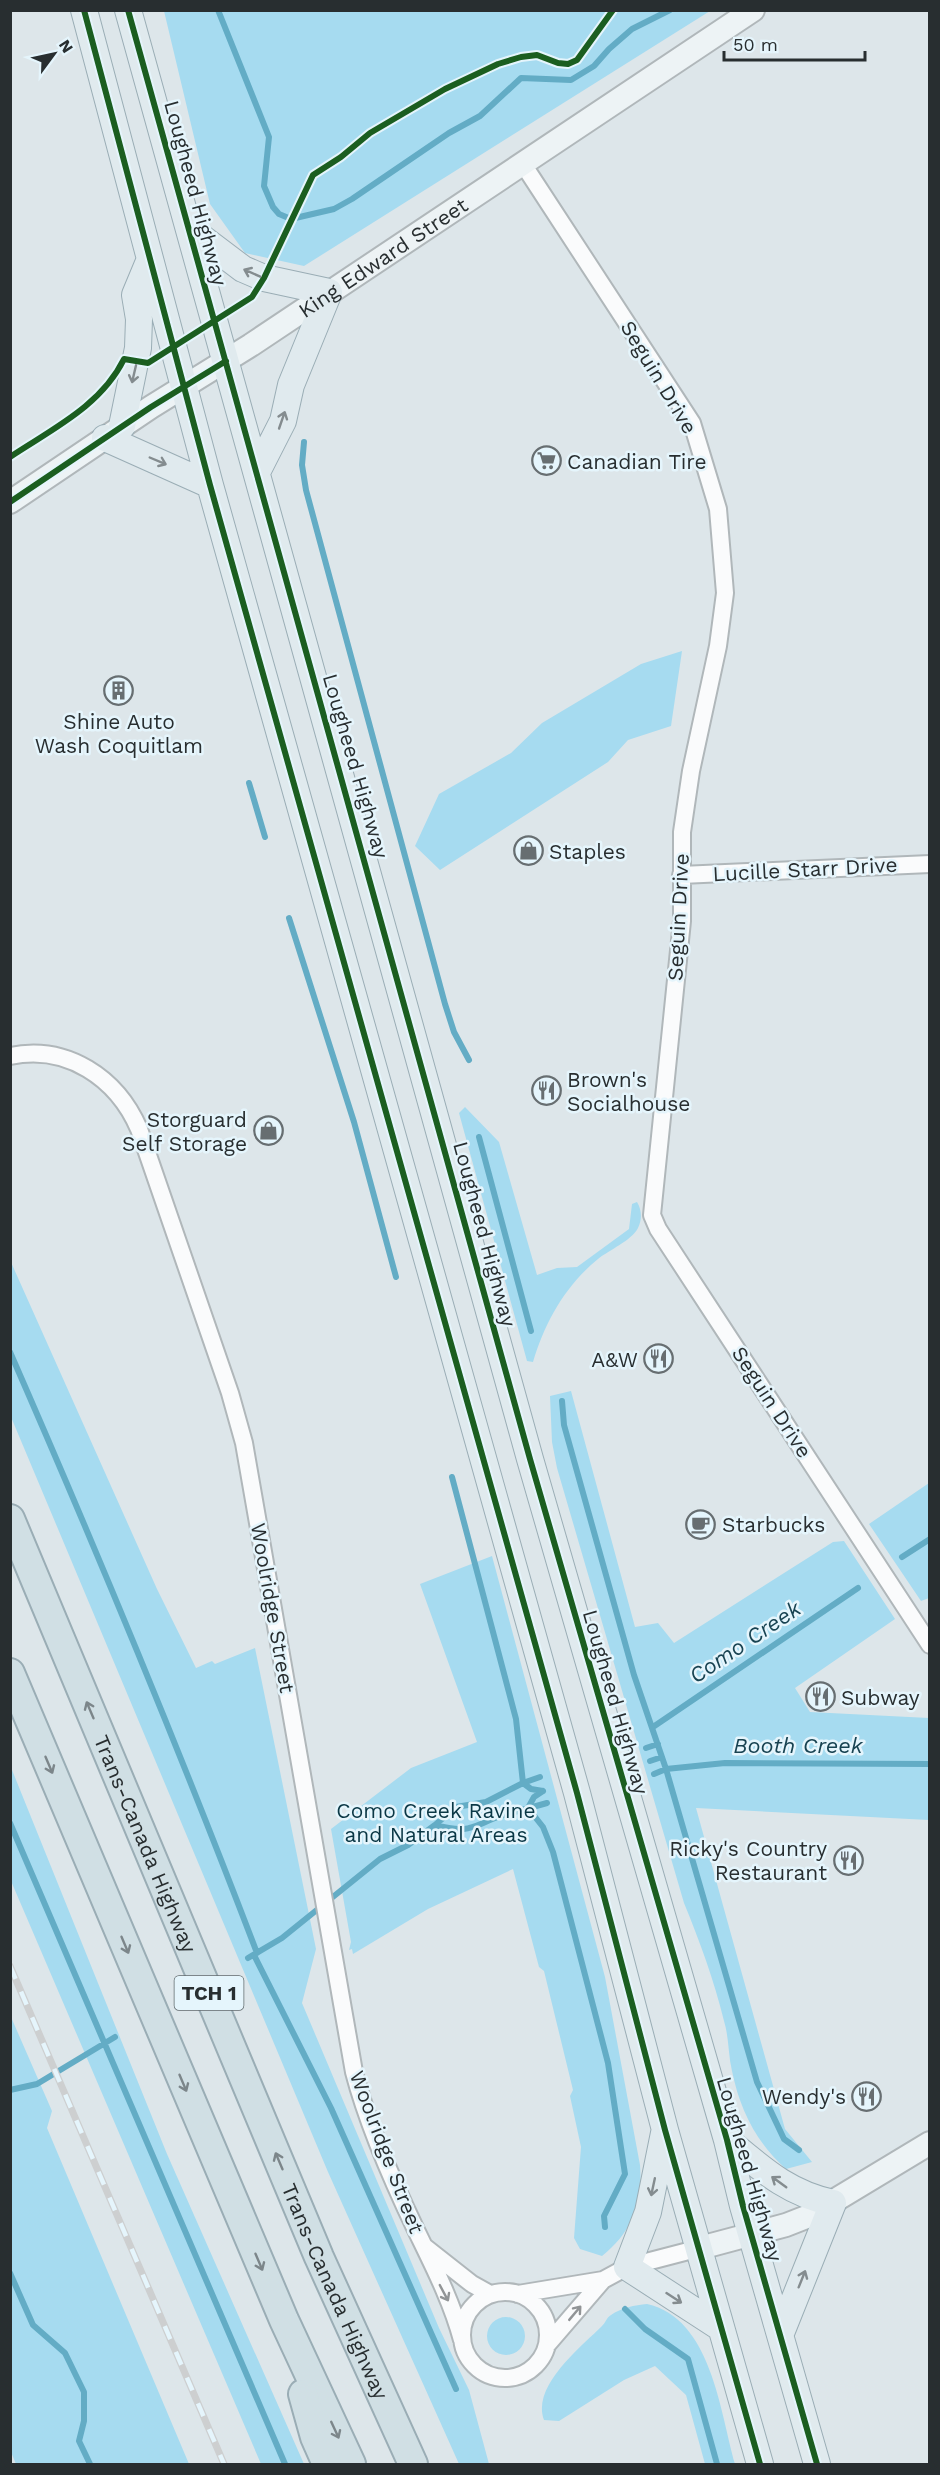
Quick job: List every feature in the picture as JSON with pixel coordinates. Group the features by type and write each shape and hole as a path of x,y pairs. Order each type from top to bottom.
{"highway":[{"name":"Trans-Canada Highway","path":"10,1519 318,2257 413,2464"},
{"name":"TCH 1","path":"10,1672 284,2320 351,2464"},
{"path":"284,2320 315,2437 327,2464"}],"main road":[{"path":"84,10 186,386 210,486 577,1793 665,2130 760,2464"},
{"name":"Lougheed Highway","path":"128,10 530,1459 727,2140 817,2464"},
{"name":"King Edward Street","path":"10,502 753,10"},
{"path":"190,229 243,269 264,278 329,292 291,385 283,421 257,472"},
{"path":"150,259 135,295 139,319 138,348 114,432 210,486"},
{"path":"665,2130 648,2212 627,2267 720,2328"},
{"path":"727,2140 784,2186 811,2198 833,2204"},
{"path":"700,2248 786,2225 833,2204 929,2142"},
{"path":"781,2333 833,2204"}],"street":[{"name":"Seguin Drive","path":"523,164 692,423 718,509 725,593 718,646 691,771 682,832 682,921 652,1215 658,1229 930,1645"},
{"name":"Lucille Starr Drive","path":"681,874 930,864"},
{"name":"Woolridge Street","path":"10,1056 43,1054 66,1059 89,1069 120,1095 139,1129 230,1393 244,1443 332,1939 351,2060 358,2087 456,2318 462,2340"},
{"name":"Woolridge Street","path":"424,2247 472,2284 490,2294"},
{"path":"518,2294 539,2308 548,2332 544,2355 530,2371 517,2378 502,2379 488,2376 476,2368 464,2350 462,2340 463,2325 468,2312 478,2301 490,2294 504,2292 518,2294 603,2280 627,2267 700,2248"},
{"path":"547,2345 603,2280"}],"green space":[{"path":"164,10 710,11 304,266 245,253 210,204"},
{"path":"682,651 671,726 628,740 608,762 440,870 415,846 439,794 511,753 542,723 641,664"},
{"path":"465,1107 499,1142 537,1275 557,1268 577,1267 629,1229 632,1204 637,1202 640,1208 640,1222 635,1233 598,1259 566,1293 550,1319 533,1362 527,1361 459,1113"},
{"path":"10,1260 157,1589 196,1668 212,1661 215,1664 255,1648 316,1949 302,2003 439,2328 469,2390 489,2464 459,2464 328,2172 11,1417"},
{"path":"571,1391 635,1627 658,1623 674,1643 833,1542 844,1541 895,1619 795,1688 810,1712 929,1718 929,1820 696,1808 785,2129 812,2162 786,2169 775,2159 751,2124 735,2085 726,2027 716,1991 684,1903 557,1468 552,1442 550,1396"},
{"path":"929,1483 929,1598 921,1601 869,1524"},
{"name":"Como Creek Ravine and Natural Areas","path":"492,1556 605,1977 640,2165 640,2192 633,2216 621,2237 602,2256 580,2249 574,2238 581,2147 570,2096 573,2090 544,1971 539,1967 513,1869 428,1909 353,1954 352,1949 349,1950 351,1942 331,1829 411,1768 477,1742 420,1584"},
{"path":"10,1765 167,2154 304,2464 261,2464 11,1881"},
{"path":"11,2017 52,2111 47,2128 189,2464 16,2464 11,2452"},
{"path":"647,2304 669,2313 686,2327 699,2347 717,2394 735,2464 705,2464 686,2395 655,2366 624,2380 559,2421 544,2420 542,2407 545,2394 551,2381 571,2356 610,2316 633,2306"},
{"path":"506,2317 519,2323 525,2336 519,2349 506,2355 493,2349 487,2336 493,2323"}],"waterway":[{"path":"218,10 269,137 264,186 273,207 279,214 291,219 334,209 352,199 449,133 480,116 521,78 571,80 594,66 632,29 670,10"},
{"path":"304,442 302,465 306,490 445,1004 454,1032 469,1060"},
{"path":"249,783 265,837"},
{"path":"289,918 354,1122 396,1277"},
{"path":"479,1137 531,1331"},
{"path":"10,1352 137,1651 257,1953"},
{"path":"562,1401 564,1425 634,1675 666,1769 757,2082 784,2139 799,2150"},
{"path":"435,1825 456,1807 486,1802 523,1783 516,1719 452,1477"},
{"name":"Como Creek","path":"902,1557 930,1539"},
{"name":"Como Creek","path":"653,1727 858,1588"},
{"path":"646,1748 658,1744"},
{"path":"650,1761 662,1757"},
{"name":"Booth Creek","path":"654,1774 666,1769 725,1763 930,1764"},
{"path":"523,1783 540,1777"},
{"path":"523,1783 531,1789 543,1791"},
{"path":"528,1808 534,1797 543,1791"},
{"name":"Como Creek","path":"248,1958 282,1938 380,1859 408,1845 435,1825 457,1829 471,1828 504,1815 547,1803"},
{"path":"528,1808 543,1827 553,1852 608,2063 625,2174 604,2216 605,2227"},
{"path":"10,1823 285,2464"},
{"path":"254,1955 331,2108 456,2389"},
{"name":"Como Creek","path":"10,2090 37,2084 115,2037"},
{"name":"Como Creek","path":"10,2273 33,2325 65,2353 84,2392 84,2421 79,2441 90,2464"},
{"path":"625,2309 645,2329 688,2359 717,2464"}],"railway":[{"path":"10,1966 224,2464"}],"cycle path":[{"path":"84,10 210,485 577,1793 665,2130 760,2464"},
{"path":"128,10 530,1459 727,2140 743,2206 817,2464"},
{"path":"10,457 89,403 114,376 124,359 148,363 252,297 264,278 313,175 341,157 370,133 445,89 498,64 537,55 558,63 568,64 577,60 613,10"},
{"path":"10,502 151,407 226,361"}],"place":[{"name":"Canadian Tire","path":"546,461"},
{"name":"Shine Auto Wash Coquitlam","path":"119,690"},
{"name":"Staples","path":"528,851"},
{"name":"Brown's Socialhouse","path":"546,1091"},
{"name":"Storguard Self Storage","path":"268,1131"},
{"name":"A&W","path":"659,1359"},
{"name":"Starbucks","path":"701,1524"},
{"name":"Subway","path":"820,1697"},
{"name":"Ricky's Country Restaurant","path":"848,1860"},
{"name":"Wendy's","path":"867,2096"}]}
